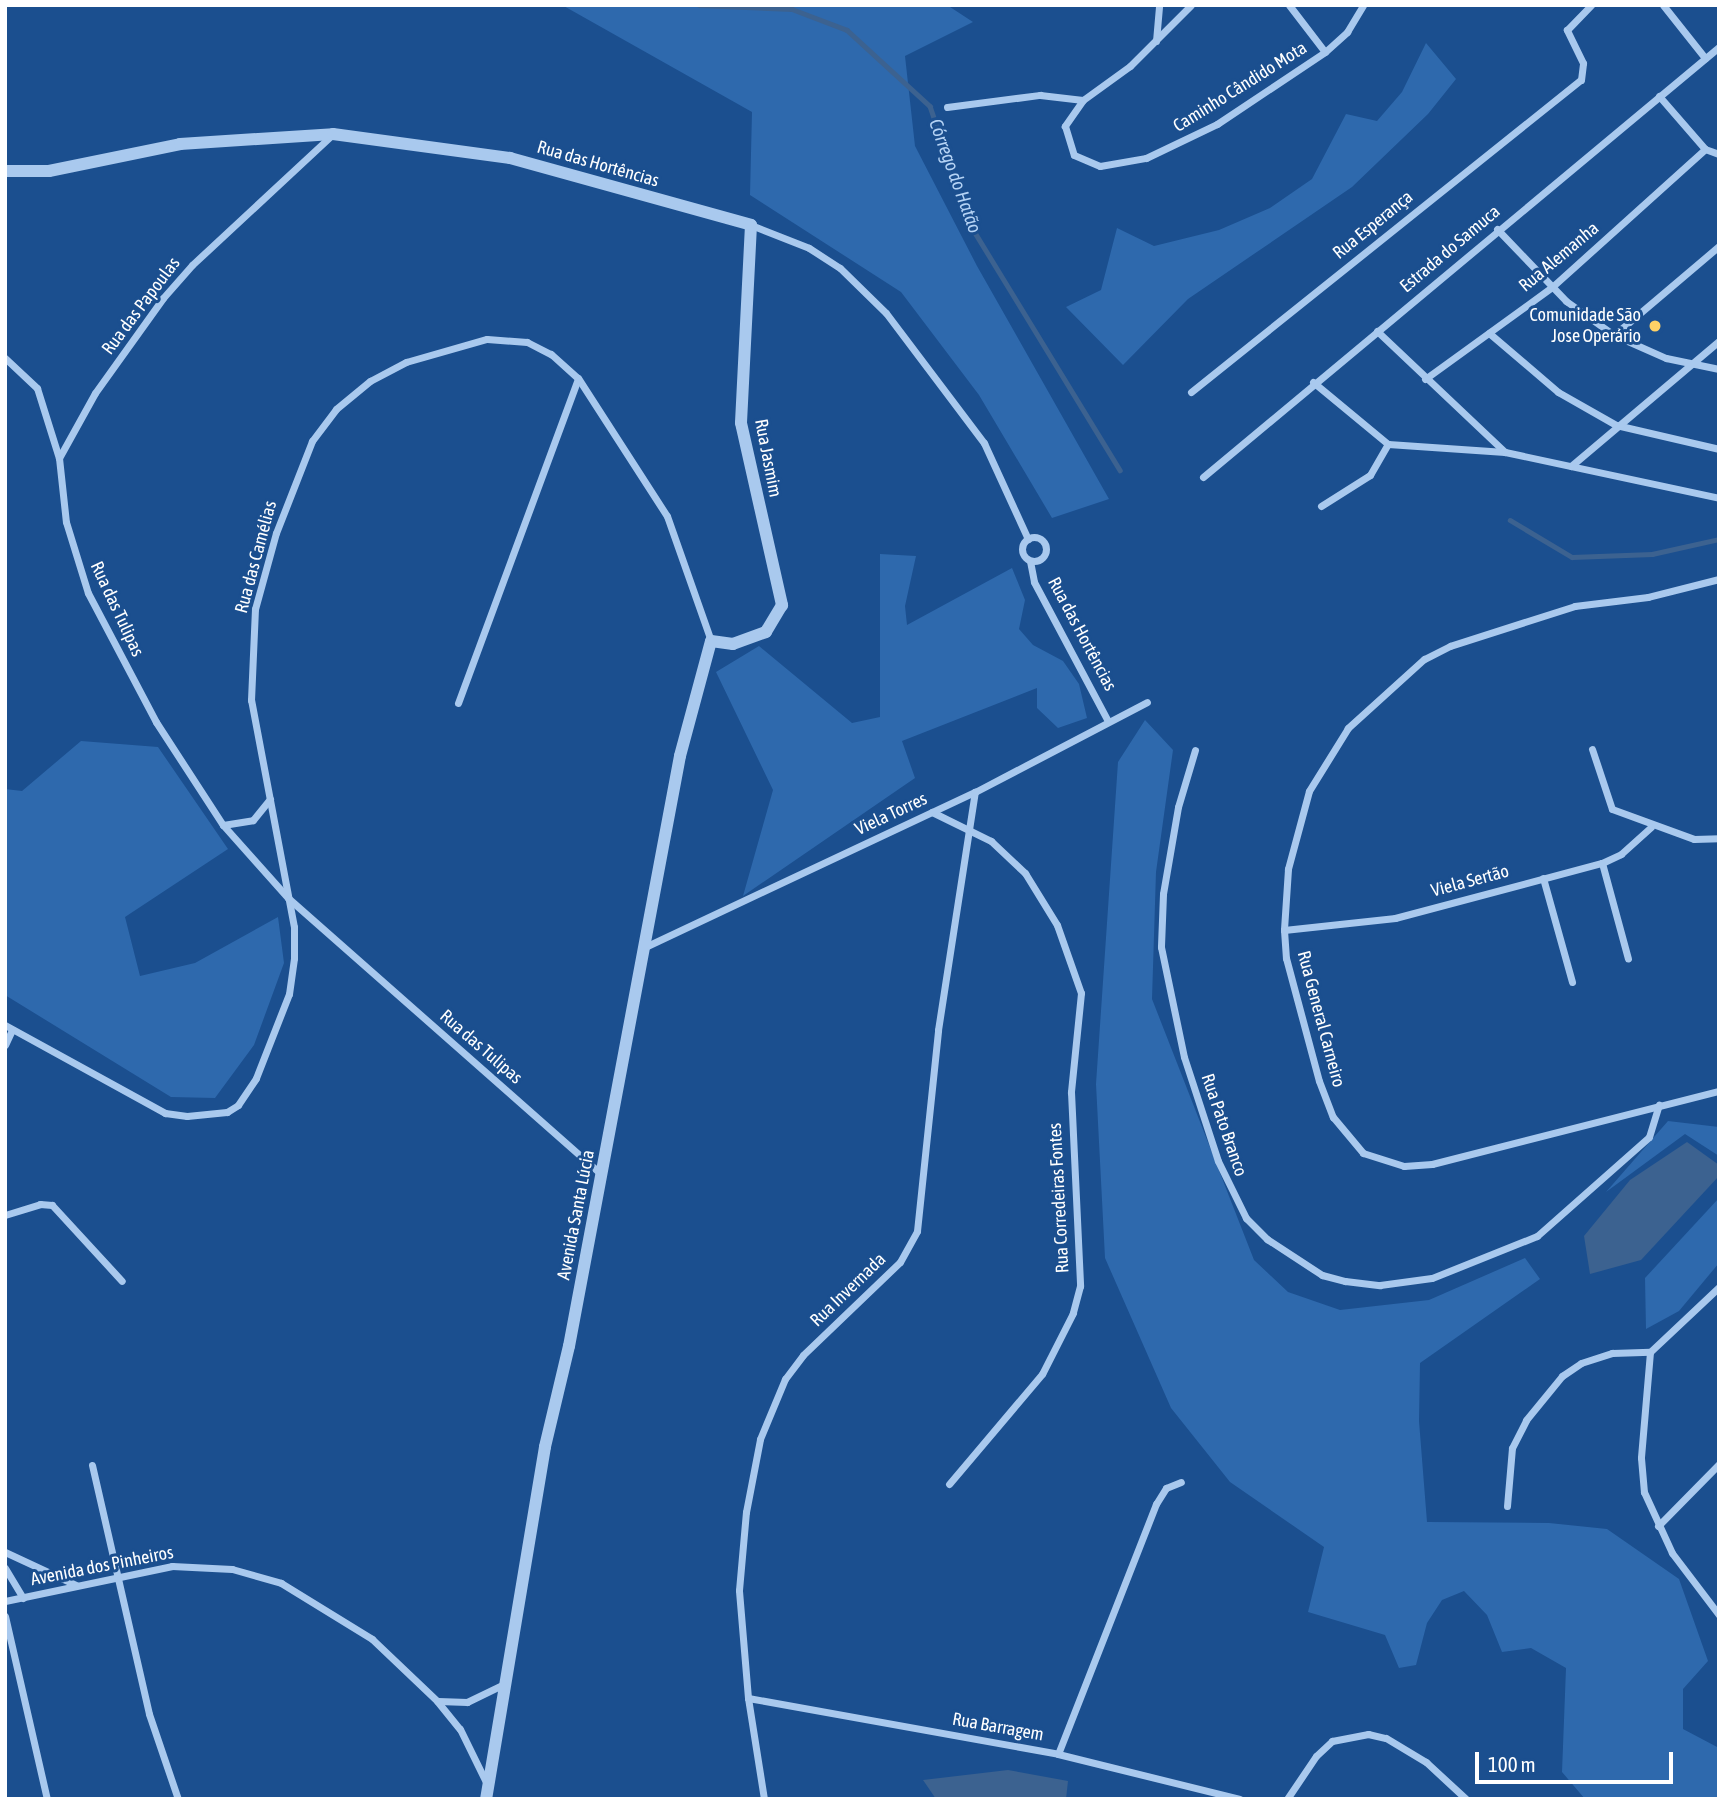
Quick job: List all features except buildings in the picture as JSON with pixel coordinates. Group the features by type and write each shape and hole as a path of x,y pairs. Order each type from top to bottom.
{"street":[{"path":"1156,41 1159,5"},
{"path":"947,107 1040,95 1083,100 1156,41 1191,5"},
{"name":"Caminho Cândido Mota","path":"1289,5 1325,52"},
{"name":"Caminho Cândido Mota","path":"1083,100 1065,126 1067,143 1074,155 1091,165 1121,165 1175,146 1217,124 1325,52 1348,32 1363,5"},
{"name":"Rua Esperança","path":"1191,392 1584,75 1583,63 1567,30 1591,5"},
{"path":"1663,5 1705,58"},
{"name":"Estrada do Samuca","path":"1203,477 1313,382 1719,47"},
{"path":"1659,96 1705,149 1719,154"},
{"name":"Rua das Hortências","path":"5,171 49,171 180,144 332,134 510,158 751,225 809,248 840,268 886,313 984,443 1028,539 1022,552 1030,561 1034,582 1108,721"},
{"name":"Rua das Papoulas","path":"59,458 95,393 163,298 192,265 332,134"},
{"name":"Rua Alemanha","path":"1425,379 1552,287 1705,149"},
{"name":"Rua Jasmim","path":"710,641 733,644 752,639 777,621 782,605 741,423 751,225"},
{"path":"1497,229 1552,287 1614,335 1691,365 1719,369"},
{"path":"1614,335 1719,246"},
{"path":"1377,331 1505,452"},
{"path":"1489,333 1558,393 1616,425 1719,449"},
{"name":"Rua das Camélias","path":"9,1028 165,1112 187,1116 227,1112 238,1105 256,1078 289,994 294,948 288,898 251,700 251,646 255,609 276,533 312,441 336,409 370,381 406,362 454,346 486,339 527,342 551,354 578,377 667,516 710,641"},
{"path":"1571,466 1616,425 1719,341"},
{"name":"Rua das Tulipas","path":"5,358 37,388 59,458 66,522 88,593 156,722 223,825 288,898 601,1174"},
{"path":"458,703 578,377"},
{"path":"1313,382 1388,444 1505,452 1719,498"},
{"path":"1321,506 1370,475 1388,444"},
{"name":"Rua das Hortências","path":"1028,539 1040,539 1046,548 1041,559 1030,561"},
{"name":"Rua General Carneiro","path":"1719,579 1637,600 1574,606 1450,646 1415,666 1348,728 1309,791 1288,869 1284,929 1286,958 1319,1081 1333,1117 1363,1153 1404,1166 1432,1164 1659,1104 1719,1091"},
{"name":"Avenida Santa Lúcia","path":"486,1799 545,1447 601,1174 680,756 710,641"},
{"name":"Viela Torres","path":"644,947 975,792 1147,702"},
{"path":"1592,749 1612,809 1651,827 1694,839 1719,838"},
{"name":"Rua Pato Branco","path":"1195,750 1178,807 1163,894 1161,947 1184,1057 1218,1161 1246,1218 1267,1239 1310,1269 1345,1282 1380,1285 1432,1278 1537,1236 1649,1137 1659,1104"},
{"name":"Rua Invernada","path":"764,1799 740,1625 740,1557 760,1439 785,1379 803,1355 892,1271 917,1231 937,1030 975,792"},
{"path":"223,825 253,820 270,799"},
{"path":"932,812 969,831"},
{"name":"Viela Sertão","path":"1284,929 1395,918 1602,863 1621,854 1651,827"},
{"name":"Rua Corredeiras Fontes","path":"949,1484 1041,1374 1073,1313 1080,1286 1070,1116 1081,993 1057,925 1041,896 1007,855 969,831"},
{"path":"1602,863 1628,959"},
{"path":"1543,877 1572,982"},
{"path":"5,1045 9,1028"},
{"path":"5,1215 40,1204 52,1205 122,1281"},
{"path":"1507,1506 1511,1448 1543,1396 1581,1363 1612,1353 1650,1352 1719,1287"},
{"path":"1650,1352 1641,1458 1644,1492 1658,1526 1688,1578 1719,1615"},
{"path":"1658,1526 1719,1464"},
{"path":"93,1465 115,1577 149,1714 178,1799"},
{"path":"1058,1754 1156,1504 1166,1488 1181,1482"},
{"path":"5,1552 77,1585"},
{"name":"Avenida dos Pinheiros","path":"5,1601 172,1566 208,1565 281,1583 372,1639 438,1701 460,1729 487,1785"},
{"path":"5,1568 23,1598"},
{"path":"5,1616 47,1799"},
{"path":"438,1701 467,1702 504,1684"},
{"name":"Rua Barragem","path":"748,1698 1058,1754 1240,1799"},
{"path":"1287,1799 1316,1756 1332,1741 1368,1734 1386,1738 1426,1762 1466,1799"}],"shaded area":[{"path":"562,5 947,5 973,22 905,56 915,146 977,266 1109,499 1052,518 979,395 901,292 750,195 752,112"},
{"path":"1426,43 1456,79 1428,114 1352,187 1188,299 1123,365 1066,307 1101,290 1117,228 1154,246 1219,230 1270,208 1312,179 1346,114 1377,121 1402,92"},
{"path":"880,554 916,556 905,606 907,625 1012,568 1025,600 1019,629 1033,645 1063,661 1079,684 1087,718 1058,728 1037,708 1037,688 902,741 915,778 743,896 773,790 716,672 759,646 852,723 880,717"},
{"path":"1145,720 1173,750 1156,872 1152,999 1254,1260 1288,1292 1340,1310 1429,1300 1525,1258 1540,1279 1420,1363 1419,1421 1427,1522 1549,1523 1607,1529 1679,1579 1708,1661 1683,1689 1683,1729 1719,1748 1719,1799 1585,1799 1562,1772 1566,1668 1531,1648 1502,1652 1487,1615 1464,1591 1442,1600 1427,1623 1416,1665 1399,1668 1385,1635 1308,1612 1324,1547 1230,1482 1171,1408 1105,1258 1096,1084 1118,762"},
{"path":"81,741 158,747 228,849 125,917 140,976 195,963 278,917 284,963 254,1045 215,1098 171,1097 5,995 5,789 22,791"},
{"path":"1668,1121 1719,1127 1719,1156 1685,1134 1606,1192"},
{"path":"1687,1142 1719,1165 1719,1176 1641,1260 1590,1274 1584,1236 1630,1180"},
{"path":"1719,1198 1719,1263 1679,1311 1646,1329 1645,1278"},
{"path":"1008,1770 1068,1781 1066,1799 936,1799 923,1780"}],"waterway":[{"name":"Córrego do Hatão","path":"699,5 792,9 847,30 930,106 971,226 1120,470"},
{"name":"Córrego do Hatão","path":"1510,520 1572,557 1652,554 1719,539"}],"place":[{"name":"Comunidade São Jose Operário","path":"1655,326"}]}
